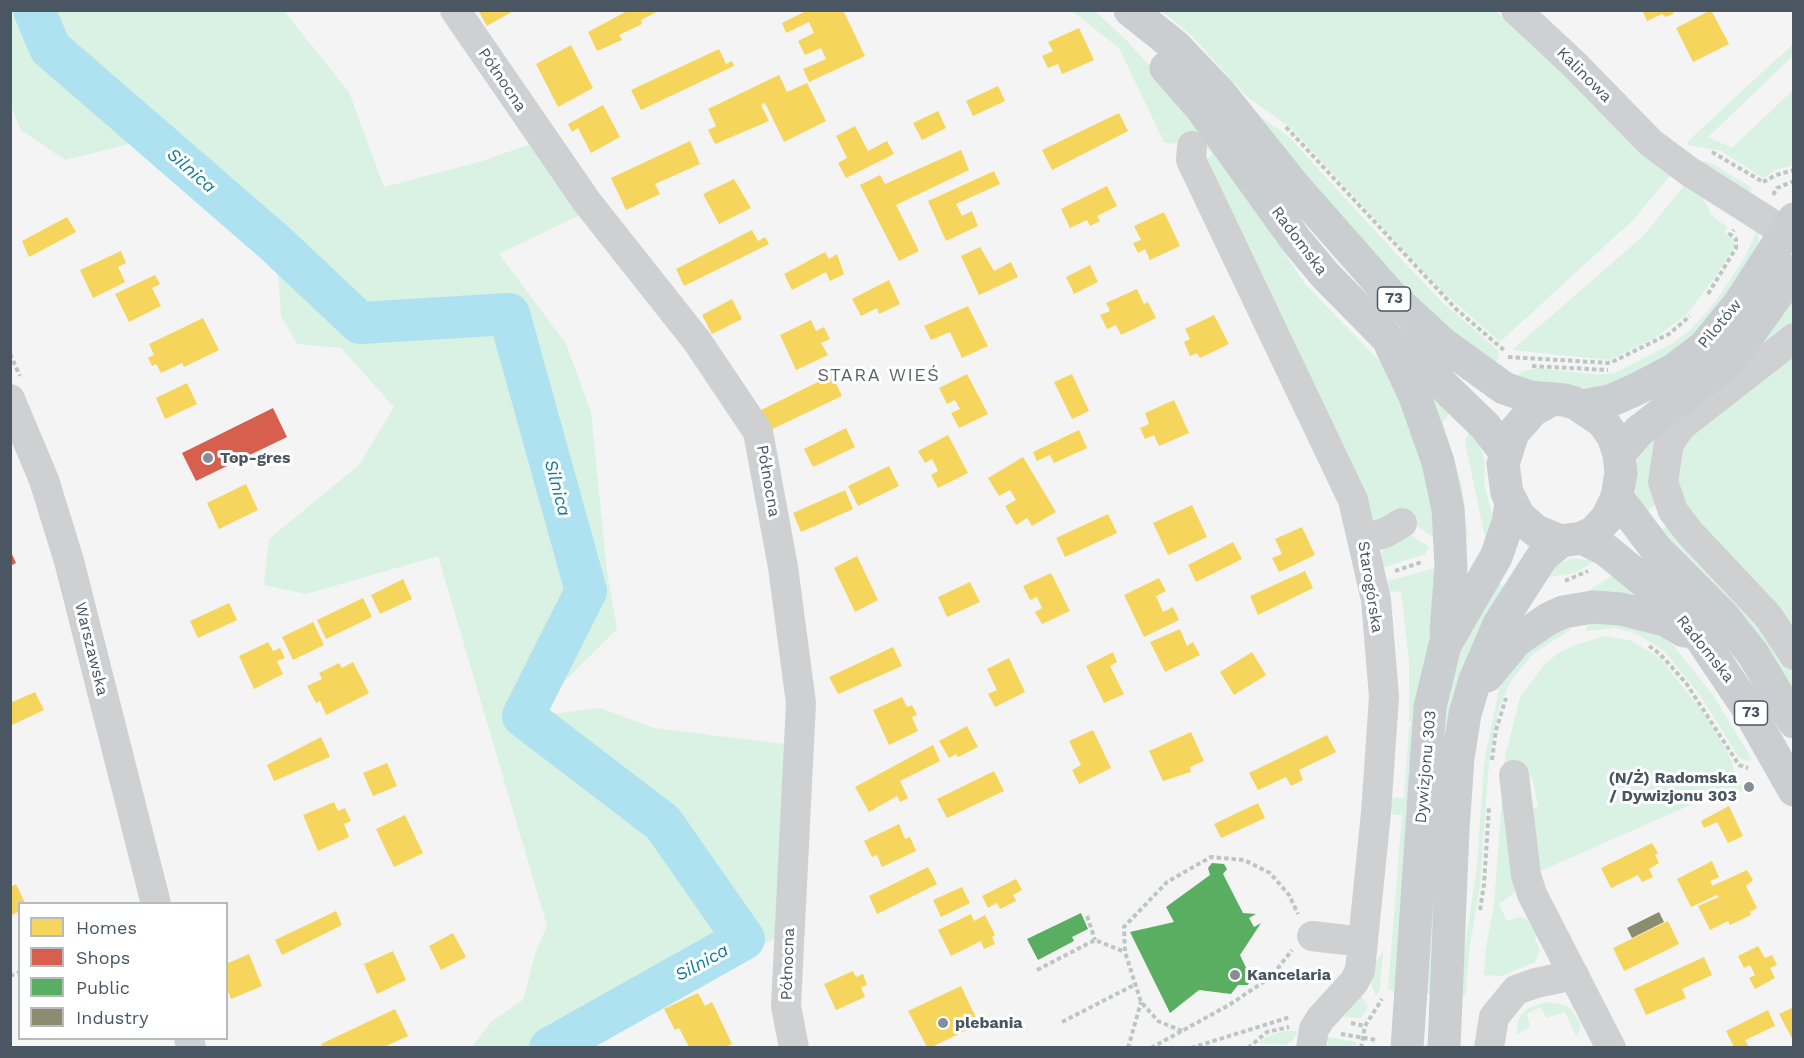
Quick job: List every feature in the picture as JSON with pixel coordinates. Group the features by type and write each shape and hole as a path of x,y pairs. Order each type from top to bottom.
{"main road":[{"name":"Radomska","path":"1114,10 1201,108 1310,257 1349,302 1388,339 1442,383 1485,426 1505,452"},
{"name":"Radomska","path":"1130,10 1175,46 1220,93 1295,188 1385,289 1443,344 1504,388 1530,398 1551,400"},
{"name":"Pilotów","path":"1582,406 1610,401 1637,389 1675,369 1704,347 1739,304 1786,222"},
{"name":"Pilotów","path":"1619,454 1639,431 1721,367 1745,340 1794,271"},
{"path":"1388,339 1414,394 1438,462 1448,509 1451,567 1444,645"},
{"name":"73","path":"1551,400 1564,400 1582,406 1602,421 1613,436 1619,454 1621,473 1617,497 1607,518 1594,532 1572,540 1536,531 1519,516 1511,503 1503,476 1505,452 1522,419 1551,400"},
{"name":"Radomska","path":"1617,497 1656,549 1723,616 1753,654 1794,722"},
{"name":"Dywizjonu 303","path":"1407,1047 1429,718 1444,645 1496,557 1508,523 1511,503"},
{"name":"Radomska","path":"1572,540 1606,550 1645,582 1702,640 1747,707 1794,790"},
{"name":"Dywizjonu 303","path":"1444,1047 1453,829 1458,758 1465,714 1475,680 1499,624 1542,557 1572,540"},
{"path":"1465,714 1490,671 1516,641 1548,619 1563,612 1593,607 1644,613 1665,620 1702,640"}],"street":[{"name":"Północna","path":"455,10 587,202 697,341 758,432 783,567 801,703 786,1006 794,1047"},
{"name":"Kalinowa","path":"1515,10 1574,64 1651,142 1690,172 1786,222"},
{"name":"Starogórska","path":"1192,146 1191,160 1353,500 1376,600 1384,696 1360,970 1353,982 1305,1037"},
{"path":"1794,338 1681,426 1670,443 1663,482 1672,511 1768,616 1794,655"},
{"name":"Warszawska","path":"10,399 44,480 69,561 156,902"},
{"path":"1364,540 1387,532 1402,523"},
{"path":"1514,775 1526,875 1532,894 1611,1047"},
{"path":"1302,934 1364,942"},
{"path":"1489,1047 1494,1017 1516,990 1574,975"}],"path":[{"path":"1281,124 1456,309 1510,355 1610,363 1669,333 1693,313"},
{"path":"1764,182 1776,175 1794,170"},
{"path":"1786,222 1777,188 1794,181"},
{"path":"1704,299 1736,248 1736,239 1730,234 1738,223"},
{"path":"1503,363 1510,355"},
{"path":"1526,366 1612,370"},
{"path":"1391,572 1433,559"},
{"path":"1641,641 1660,654 1686,683 1739,765 1751,768"},
{"path":"1151,1047 1182,1031 1229,1005 1271,977 1289,957 1302,934 1298,912 1289,895 1270,873 1244,860 1211,857 1167,882 1124,927 1125,952 1142,1002 1158,1020 1182,1031"},
{"path":"1087,916 1095,940"},
{"path":"1037,970 1095,940 1125,952"},
{"path":"1062,1022 1136,984"},
{"path":"1128,1047 1142,1002"},
{"path":"1361,1047 1365,1026 1380,1003"},
{"path":"1191,1047 1298,1015"},
{"path":"1248,1047 1267,1032 1305,1037"},
{"path":"1340,1034 1376,1040 1375,1047"}],"green space":[{"path":"10,11 284,11 349,92 384,187 479,162 534,143 588,211 499,254 566,344 591,412 607,571 617,629 546,700 550,714 600,708 654,728 784,744 777,937 584,1041 578,1047 472,1047 492,1021 523,1000 536,951 547,926 438,556 306,594 264,585 269,539 359,465 394,407 341,348 297,344 281,316 278,275 223,212 142,141 65,160 21,130 11,106"},
{"path":"1072,11 1096,12 1127,41 1182,101 1305,284 1390,372 1431,473 1433,537 1414,524 1372,521 1203,164 1212,154 1196,133 1173,144 1164,142 1119,48"},
{"path":"1162,11 1496,11 1702,196 1712,216 1727,227 1725,232 1734,239 1735,246 1686,315 1655,338 1609,360 1512,350 1642,237 1684,186 1670,176 1633,220 1500,342 1442,291 1291,128 1246,96 1192,36"},
{"path":"1793,44 1793,56 1708,137 1732,148 1793,90 1793,165 1776,170 1763,178 1721,151 1688,145 1687,142"},
{"path":"1248,108 1288,136 1442,302 1498,350 1499,357 1492,367 1386,269"},
{"path":"1704,161 1752,188 1748,195 1700,165"},
{"path":"1757,231 1760,245 1757,255 1689,344 1612,386 1588,389 1560,384 1514,381 1521,372 1537,368 1599,375 1615,373 1673,343 1690,330 1713,305 1745,257"},
{"path":"1793,290 1793,329 1685,414 1659,500 1646,513 1636,493 1636,464 1639,453"},
{"path":"1793,344 1793,643 1679,500 1677,489 1681,446"},
{"path":"1424,387 1451,411 1443,422 1462,486 1468,537 1460,538"},
{"path":"1469,431 1478,441 1485,461 1484,484 1493,517 1486,542 1465,442"},
{"path":"1671,521 1775,640 1793,672 1793,700 1660,532"},
{"path":"1409,534 1429,547 1425,554 1379,569 1379,559 1385,547"},
{"path":"1571,558 1595,561 1575,573 1543,578 1558,564"},
{"path":"1442,566 1399,993 1388,989 1402,815 1394,815 1386,804 1386,797 1404,798 1409,728 1412,723 1409,722 1409,661 1401,591 1383,593 1381,583"},
{"path":"1615,574 1645,600 1588,591"},
{"path":"1492,579 1507,588 1490,615 1437,995 1424,994 1443,725 1458,655"},
{"path":"1594,616 1612,617 1662,637 1673,645 1713,695 1752,759 1748,761 1739,758 1700,695 1664,651 1637,634 1615,628 1585,631"},
{"path":"1567,622 1570,630 1533,654 1512,679 1498,711 1489,762 1480,887 1469,951 1466,994 1461,997 1463,959 1477,866 1484,763 1499,689 1508,668"},
{"path":"1605,636 1632,641 1660,658 1705,715 1732,761 1744,792 1729,788 1538,872 1527,811 1538,806 1532,777 1522,774 1516,891 1499,904 1507,921 1519,917 1532,921 1542,934 1534,938 1540,950 1535,962 1502,976 1484,975 1486,946 1494,906 1505,757 1520,697 1543,666 1557,654 1575,645"},
{"path":"1383,951 1380,989 1376,996 1369,979 1371,969"},
{"path":"1360,993 1368,1007 1361,1018 1333,1016"},
{"path":"1547,1002 1565,1005 1572,1010 1581,1024 1579,1033 1576,1036 1565,1012 1547,1018 1540,1007 1527,1014 1530,1027 1516,1035 1518,1021 1522,1014 1529,1008"},
{"path":"1285,1031 1298,1031 1292,1041 1285,1045 1258,1043 1266,1037"},
{"path":"1327,1037 1357,1042 1356,1047 1329,1047"}],"building: Homes":[{"path":"478,10 515,10 487,26"},
{"path":"629,10 660,10 641,20 642,24 619,35 622,40 597,51 588,32"},
{"path":"808,10 843,10 865,56 809,82 803,69 826,59 821,48 805,55 798,41 814,33 809,22 786,33 782,23"},
{"path":"1642,10 1673,10 1673,14 1666,17 1662,14 1647,21"},
{"path":"1711,10 1729,44 1693,62 1676,28"},
{"path":"1079,28 1094,60 1062,74 1058,64 1048,68 1042,56 1053,51 1048,42"},
{"path":"571,45 593,88 558,107 536,64"},
{"path":"719,49 726,64 732,61 734,66 641,110 631,90"},
{"path":"779,75 787,92 807,83 826,121 784,142 765,103 761,105 769,121 715,144 708,130 716,126 708,109"},
{"path":"998,86 1005,101 973,116 966,101"},
{"path":"603,105 620,137 591,153 578,128 572,132 568,124"},
{"path":"938,111 946,128 922,140 913,123"},
{"path":"1119,113 1128,131 1052,170 1042,150"},
{"path":"855,126 868,151 887,141 894,154 846,178 838,163 847,158 836,136"},
{"path":"690,141 700,164 655,184 660,194 626,210 611,178"},
{"path":"961,150 969,170 896,205 919,251 899,261 860,185 880,175 885,184"},
{"path":"994,171 1000,184 956,204 962,216 972,211 978,226 946,241 928,201"},
{"path":"734,179 751,208 719,224 703,194"},
{"path":"1107,186 1117,206 1097,216 1100,221 1090,226 1087,220 1070,228 1061,209"},
{"path":"1164,212 1180,246 1150,260 1145,249 1138,253 1133,243 1141,240 1134,226"},
{"path":"67,217 76,232 29,257 22,241"},
{"path":"752,230 758,241 765,237 769,244 684,286 676,269"},
{"path":"980,247 994,271 1011,262 1018,277 979,295 961,256"},
{"path":"121,251 126,263 118,267 125,282 93,298 80,270"},
{"path":"825,252 829,259 837,254 844,274 830,281 826,272 792,290 784,274"},
{"path":"1090,265 1098,282 1074,294 1066,277"},
{"path":"155,275 160,284 152,288 161,306 129,322 115,294"},
{"path":"889,280 900,304 879,314 877,308 861,316 852,299"},
{"path":"1137,289 1144,304 1148,302 1156,318 1121,335 1116,325 1107,329 1100,315 1110,311 1106,303"},
{"path":"732,299 742,319 712,334 702,315"},
{"path":"968,306 988,346 962,358 950,332 931,340 924,326"},
{"path":"1214,315 1229,344 1200,358 1197,353 1190,356 1184,342 1190,339 1185,329"},
{"path":"203,318 219,350 184,367 182,363 161,373 156,364 152,366 148,358 154,355 149,344"},
{"path":"811,320 816,331 824,327 830,339 821,343 828,355 796,370 780,335"},
{"path":"967,374 988,414 959,428 951,413 960,409 955,400 947,404 939,388"},
{"path":"1072,374 1089,411 1072,419 1054,382"},
{"path":"832,375 842,396 766,432 757,412"},
{"path":"187,383 197,404 165,419 156,398"},
{"path":"1174,400 1189,433 1159,446 1154,435 1145,439 1140,428 1149,424 1145,413"},
{"path":"846,428 855,447 813,467 804,449"},
{"path":"1079,430 1087,448 1054,463 1050,455 1037,461 1033,452"},
{"path":"948,435 968,473 938,488 931,475 938,471 932,459 925,463 918,451"},
{"path":"1023,457 1056,512 1032,526 1027,518 1016,525 1005,506 1016,500 1010,490 999,496 988,478"},
{"path":"889,466 899,486 858,506 848,486"},
{"path":"246,484 258,510 219,529 207,503"},
{"path":"845,490 853,509 801,532 793,513"},
{"path":"1192,505 1207,537 1168,555 1153,523"},
{"path":"1108,514 1117,533 1065,557 1056,538"},
{"path":"1302,527 1315,555 1279,572 1272,558 1282,554 1275,539"},
{"path":"1233,542 1242,559 1196,582 1188,565"},
{"path":"857,556 878,600 855,612 834,568"},
{"path":"1305,571 1313,588 1258,615 1250,596"},
{"path":"1051,573 1070,611 1042,624 1035,612 1042,608 1037,597 1030,600 1023,586"},
{"path":"1159,578 1166,591 1156,596 1163,612 1173,607 1179,620 1144,637 1124,595"},
{"path":"403,579 412,599 380,614 371,595"},
{"path":"970,582 980,602 947,617 938,597"},
{"path":"363,598 372,617 326,639 317,620"},
{"path":"229,603 237,620 198,638 190,621"},
{"path":"313,622 324,645 293,660 282,637"},
{"path":"1180,629 1187,646 1193,642 1200,655 1165,672 1150,642"},
{"path":"268,642 273,651 280,648 285,658 277,661 283,674 254,689 239,656"},
{"path":"893,647 902,666 838,694 829,677"},
{"path":"1113,652 1117,662 1110,666 1124,694 1104,703 1086,666"},
{"path":"1252,652 1266,675 1234,695 1220,672"},
{"path":"1009,658 1025,692 995,707 988,694 997,690 987,669"},
{"path":"353,662 369,693 326,715 320,701 316,703 307,686 322,679 319,673 339,663 342,668"},
{"path":"35,692 44,710 10,726 10,703"},
{"path":"902,697 907,707 912,705 917,715 912,717 918,731 889,745 873,710"},
{"path":"967,726 978,747 958,757 956,754 949,758 939,741"},
{"path":"1093,730 1111,768 1079,784 1072,770 1081,765 1069,741"},
{"path":"1191,732 1204,761 1190,767 1191,772 1163,781 1149,751"},
{"path":"1327,735 1336,752 1299,770 1303,780 1291,786 1286,777 1258,790 1249,773"},
{"path":"321,737 330,757 274,781 267,765"},
{"path":"933,745 940,761 900,781 908,798 900,802 897,796 869,812 855,787"},
{"path":"387,763 397,786 373,796 363,773"},
{"path":"994,771 1004,791 947,818 937,799"},
{"path":"334,802 338,811 345,808 351,821 344,824 349,837 318,851 303,815"},
{"path":"1258,803 1265,818 1221,838 1214,824"},
{"path":"1729,806 1743,836 1728,843 1717,822 1704,828 1701,821"},
{"path":"405,815 423,853 394,867 376,829"},
{"path":"899,824 905,839 910,837 916,851 882,867 877,855 872,857 864,841"},
{"path":"1652,843 1658,853 1655,855 1659,863 1649,869 1653,877 1642,882 1638,875 1611,888 1601,868"},
{"path":"1712,861 1719,877 1710,881 1712,886 1747,870 1753,880 1746,886 1757,908 1750,912 1751,915 1730,925 1728,921 1710,930 1698,906 1719,897 1717,895 1691,907 1677,879"},
{"path":"928,867 937,884 877,914 869,896"},
{"path":"1016,879 1022,890 1013,895 1016,901 1000,909 997,903 988,908 982,896"},
{"path":"16,884 25,902 18,902 18,912 10,916 10,887"},
{"path":"962,887 970,903 941,917 933,900"},
{"path":"336,911 342,925 282,955 275,940"},
{"path":"971,914 974,921 985,915 995,935 992,937 995,944 984,949 981,941 951,956 938,930"},
{"path":"1668,921 1679,944 1624,971 1613,948"},
{"path":"453,933 466,957 441,970 429,946"},
{"path":"1758,946 1765,958 1772,955 1777,965 1770,968 1775,978 1755,989 1749,978 1755,975 1750,965 1744,968 1738,956"},
{"path":"393,951 406,980 377,994 364,964"},
{"path":"249,954 262,986 231,999 228,992 228,963"},
{"path":"1704,957 1712,975 1682,989 1686,998 1646,1015 1634,989"},
{"path":"853,971 856,977 863,974 867,985 861,987 865,997 836,1010 824,984"},
{"path":"961,986 979,1024 932,1047 927,1047 908,1011"},
{"path":"698,993 705,1006 712,1002 732,1044 725,1047 689,1047 679,1028 675,1030 664,1009"},
{"path":"1794,1007 1794,1042 1779,1014"},
{"path":"395,1009 408,1036 384,1047 322,1047 321,1044"},
{"path":"1768,1010 1775,1026 1745,1040 1749,1047 1734,1047 1726,1031"}],"building: Shops":[{"path":"273,408 287,437 196,481 182,453"},
{"path":"10,550 16,563 10,566"}],"building: Public":[{"path":"1212,863 1224,864 1227,869 1223,874 1243,913 1256,914 1249,918 1254,927 1261,923 1240,955 1251,978 1248,985 1238,985 1231,994 1199,990 1170,1013 1130,932 1174,922 1166,907 1210,875 1208,868"},
{"path":"1081,913 1088,929 1072,937 1074,941 1038,960 1027,939"}],"building: Industry":[{"path":"1659,912 1664,922 1632,938 1627,928"}],"waterway":[{"name":"Silnica","path":"34,10 50,48 275,243 360,323 509,314 586,591 523,716 663,823 744,939 550,1048"}],"place":[{"name":"Top-gres","path":"208,458"},
{"name":"(N/Ż) Radomska / Dywizjonu 303","path":"1749,787"},
{"name":"Kancelaria","path":"1235,975"},
{"name":"plebania","path":"943,1023"}],"district":[{"name":"STARA WIEŚ","path":"879,376"}]}
